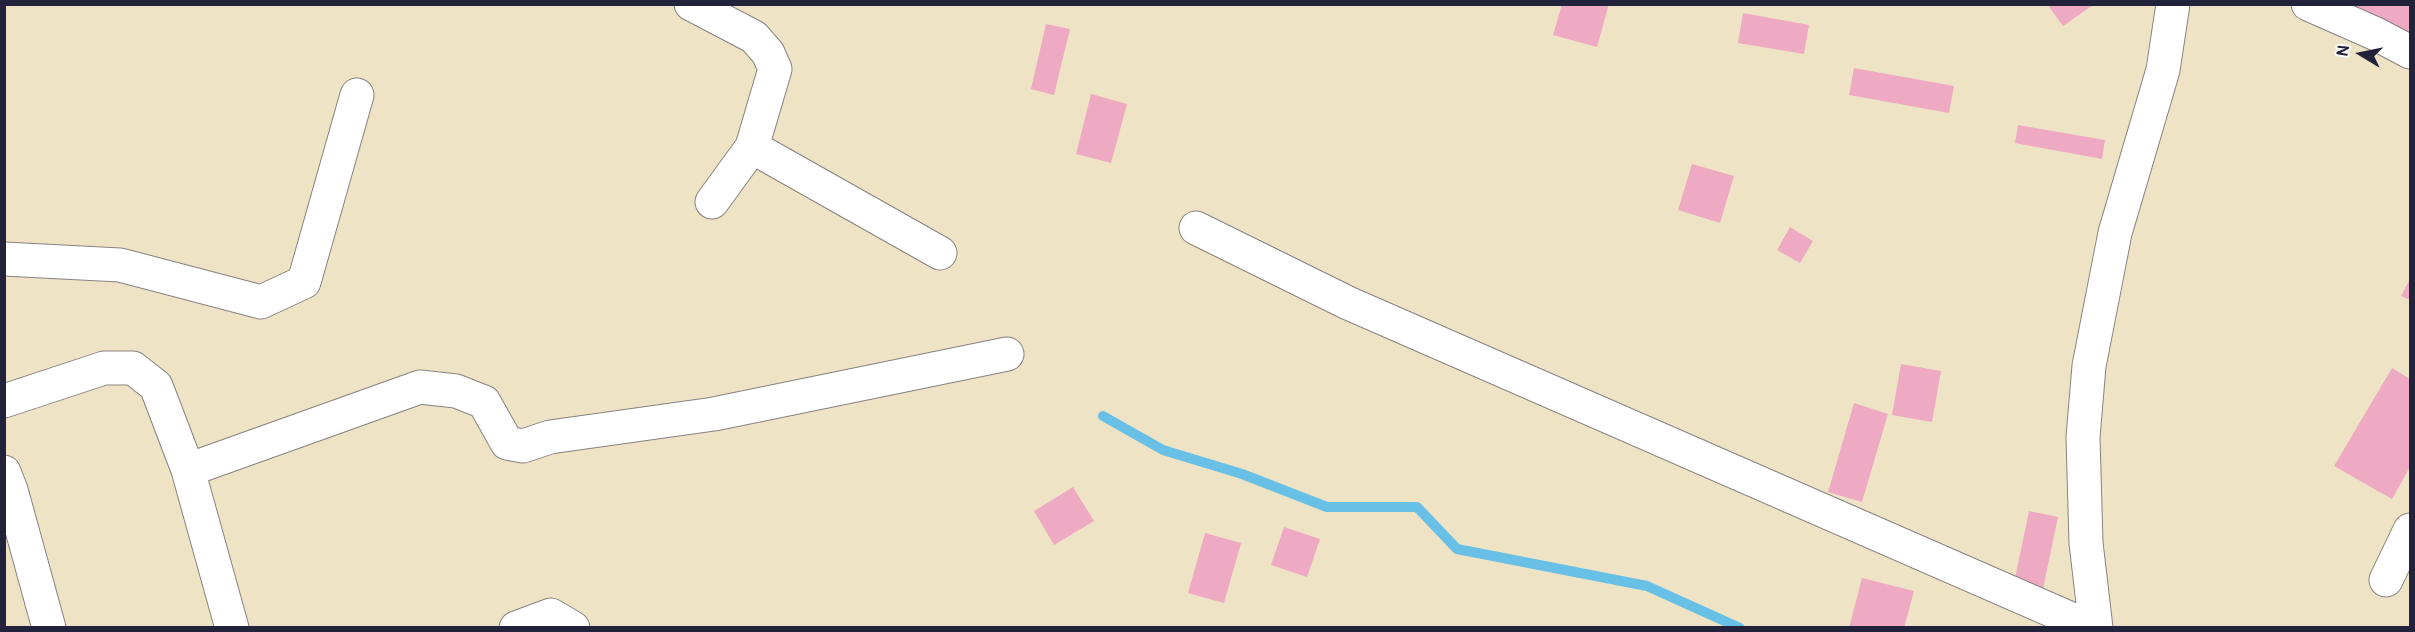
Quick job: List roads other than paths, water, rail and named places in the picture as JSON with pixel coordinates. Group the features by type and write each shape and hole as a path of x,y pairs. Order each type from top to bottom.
{"street":[{"path":"691,4 754,37 768,53 775,69 752,147 712,202"},
{"path":"1196,228 1348,303 2094,627 2086,543 2083,437 2090,366 2115,233 2163,70 2173,4"},
{"path":"2308,4 2410,52"},
{"path":"4,259 120,265 261,302 304,282 357,95"},
{"path":"752,147 940,252"},
{"path":"188,470 420,387 456,391 484,402 507,443 523,447 550,437 714,414 1007,354"},
{"path":"4,401 105,368 133,368 156,386 188,470 232,627"},
{"path":"4,472 49,627"},
{"path":"2386,580 2410,530"},
{"path":"516,627 551,615 573,627"}],"waterway":[{"path":"1103,416 1163,450 1242,474 1327,507 1417,507 1457,549 1647,586 1740,628"}]}
